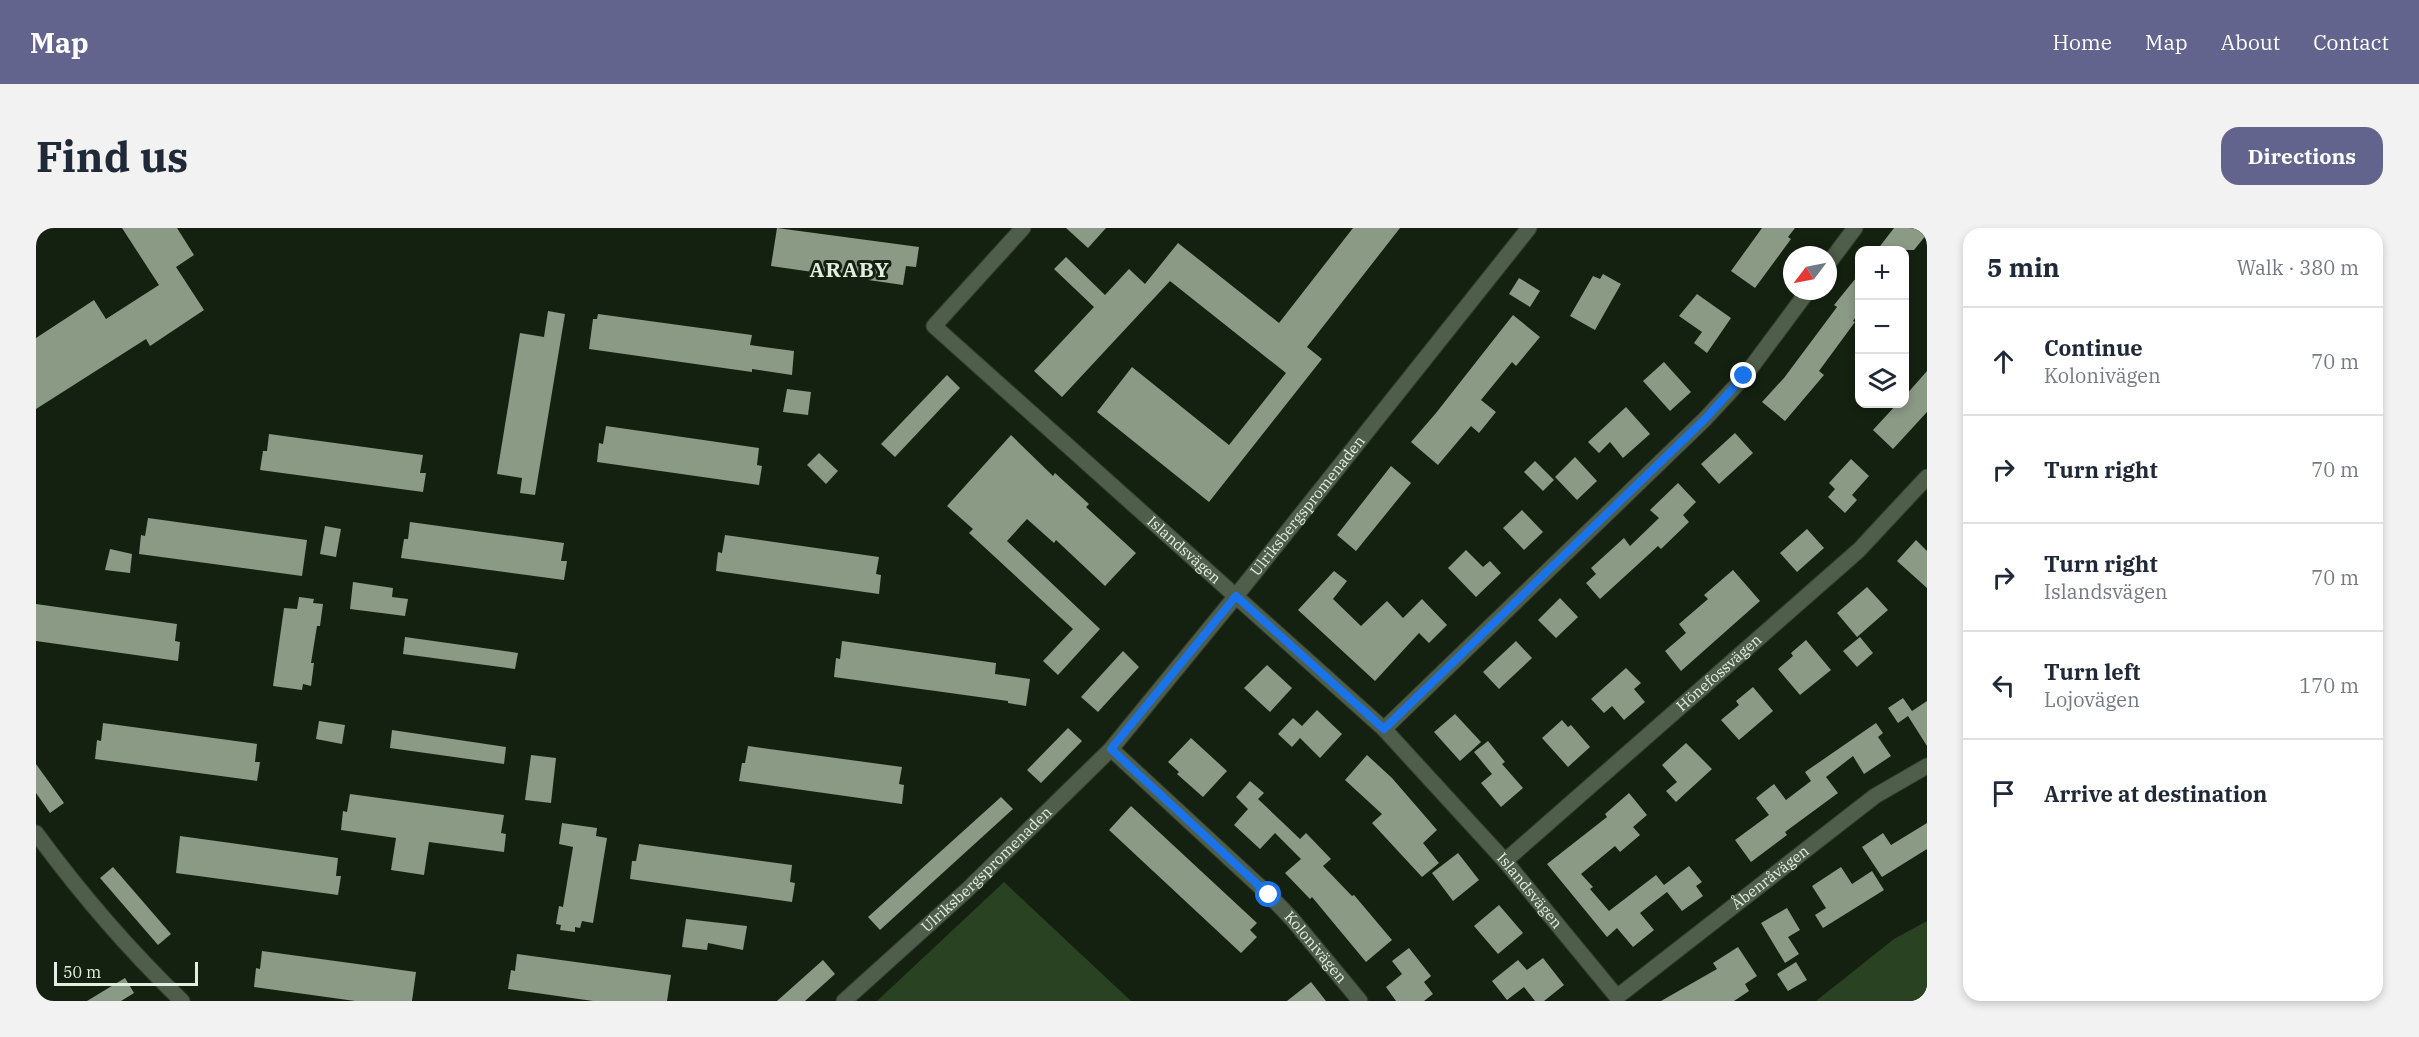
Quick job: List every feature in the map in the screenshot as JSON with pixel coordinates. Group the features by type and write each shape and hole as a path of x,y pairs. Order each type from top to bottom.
{"street":[{"name":"Islandsvägen","path":"1023,228 934,326 1384,729 1505,861 1617,997"},
{"name":"Ulriksbergspromenaden","path":"844,1001 967,890 1111,749 1529,228"},
{"path":"1837,252 1855,228"},
{"path":"1384,729 1705,419 1744,376 1801,300"},
{"name":"Hönefossvägen","path":"1505,861 1859,550 1927,477"},
{"name":"Kolonivägen","path":"1111,749 1269,895 1292,919 1360,1001"},
{"name":"Åbenråvägen","path":"1617,997 1875,796 1927,766"},
{"path":"36,833 127,944 182,1001"}],"green space":[{"path":"1004,882 1131,1001 877,1001"},
{"path":"1927,921 1927,1001 1816,1001 1894,939"}],"building":[{"path":"122,228 177,228 194,255 176,267 204,310 150,346 146,339 36,409 36,338 94,300 106,319 159,285"},
{"path":"777,228 919,247 916,267 906,266 903,285 771,266"},
{"path":"1066,228 1106,228 1088,248"},
{"path":"1353,228 1400,228 1307,347 1322,359 1209,502 1097,412 1132,367 1229,445 1286,373 1170,281 1062,397 1034,371 1094,307 1054,269 1066,257 1105,295 1129,269 1145,284 1178,243 1279,323"},
{"path":"1762,228 1795,228 1788,237 1791,239 1786,246 1783,246 1783,250 1755,288 1731,271"},
{"path":"1894,228 1927,228 1927,234 1914,250 1909,250 1909,246 1880,246"},
{"path":"1603,274 1621,284 1595,330 1570,316 1593,276 1600,279"},
{"path":"1519,278 1540,291 1530,307 1509,294"},
{"path":"1855,279 1855,318 1853,321 1855,322 1819,371 1824,375 1785,421 1762,402 1784,378 1837,307 1834,305"},
{"path":"1697,294 1731,318 1707,353 1694,343 1702,332 1679,316"},
{"path":"548,311 565,314 535,495 520,493 522,478 497,474 520,333 544,337"},
{"path":"598,314 752,335 750,345 794,351 792,375 752,369 752,372 589,349 593,319 597,319"},
{"path":"1513,315 1540,337 1516,366 1512,362 1481,400 1496,412 1479,433 1471,426 1438,465 1411,442"},
{"path":"1664,362 1691,392 1670,411 1643,381"},
{"path":"1927,371 1927,412 1893,449 1873,430 1893,408 1909,408 1909,391"},
{"path":"947,375 960,388 895,457 881,444"},
{"path":"787,389 811,392 808,415 783,412"},
{"path":"1626,407 1650,434 1623,458 1610,442 1599,453 1588,442"},
{"path":"606,426 759,448 757,465 762,466 759,485 597,462 599,443 603,444"},
{"path":"1735,433 1753,453 1719,484 1701,464"},
{"path":"269,434 423,455 420,473 426,473 423,492 260,470 263,451 267,451"},
{"path":"1011,435 1053,476 1055,473 1089,504 1086,507 1136,553 1105,586 1056,540 1054,543 1027,519 1007,541 1100,629 1058,675 1043,661 1073,629 969,533 973,529 947,506"},
{"path":"819,453 838,471 826,484 807,465"},
{"path":"1575,457 1597,481 1577,500 1555,477"},
{"path":"1851,459 1869,476 1852,495 1857,500 1845,513 1828,497 1835,489 1829,483"},
{"path":"1535,461 1554,480 1543,491 1524,472"},
{"path":"1391,466 1411,483 1356,551 1337,535"},
{"path":"1678,483 1696,502 1683,515 1689,522 1661,549 1658,546 1600,599 1586,583 1596,574 1591,568 1624,538 1630,546 1659,518 1650,510"},
{"path":"1522,510 1543,532 1524,550 1503,528"},
{"path":"148,518 307,540 302,576 139,554 141,535 145,536"},
{"path":"410,522 564,543 561,561 567,561 564,580 401,558 404,539 408,539"},
{"path":"325,526 341,529 336,557 320,554"},
{"path":"1807,529 1824,548 1797,572 1780,553"},
{"path":"725,535 879,557 876,574 881,575 879,594 716,571 718,552 722,553"},
{"path":"1916,540 1927,551 1927,588 1897,561"},
{"path":"110,549 132,554 130,573 105,570"},
{"path":"1466,550 1483,567 1490,561 1501,573 1476,597 1448,568"},
{"path":"1733,570 1760,601 1681,671 1665,651 1686,633 1679,624 1708,599 1704,595"},
{"path":"1334,571 1347,581 1333,599 1361,626 1387,601 1403,618 1422,599 1447,625 1429,643 1419,633 1375,681 1298,610"},
{"path":"353,582 393,588 392,597 408,599 405,616 350,609"},
{"path":"1867,587 1888,610 1857,637 1837,613"},
{"path":"299,597 314,599 313,603 323,604 311,663 314,663 311,686 303,684 302,690 273,686 284,608 297,609"},
{"path":"1560,598 1578,617 1556,638 1538,620"},
{"path":"36,604 177,624 175,641 180,642 178,661 36,641"},
{"path":"405,637 518,653 515,669 403,654"},
{"path":"1860,637 1873,653 1857,667 1843,651"},
{"path":"1806,640 1831,670 1800,695 1778,669"},
{"path":"842,641 996,663 995,674 1030,679 1026,706 1008,703 1008,701 834,677 836,658 840,659"},
{"path":"1516,641 1532,658 1499,689 1483,672"},
{"path":"1123,651 1139,667 1098,712 1081,697"},
{"path":"1267,665 1292,688 1270,712 1244,688"},
{"path":"1626,668 1641,683 1634,689 1645,702 1624,720 1612,706 1604,713 1591,699"},
{"path":"1753,687 1773,711 1739,740 1721,720 1739,705 1736,701"},
{"path":"1903,698 1912,711 1927,701 1927,746 1908,716 1898,723 1888,708"},
{"path":"1317,710 1342,734 1320,758 1300,738 1292,747 1278,734 1293,718 1302,726"},
{"path":"1455,714 1481,742 1460,761 1434,732"},
{"path":"1562,720 1568,727 1571,725 1590,747 1568,767 1542,738"},
{"path":"319,721 345,725 342,744 316,739"},
{"path":"103,723 257,744 255,762 260,762 257,781 95,759 97,740 101,741"},
{"path":"1876,723 1883,733 1878,737 1891,756 1864,774 1853,756 1826,777 1838,793 1785,832 1787,835 1751,862 1735,840 1769,815 1756,798 1774,784 1786,800 1811,781 1805,772"},
{"path":"1068,728 1082,741 1041,783 1027,770"},
{"path":"392,730 506,747 504,764 390,748"},
{"path":"1191,738 1227,771 1203,797 1177,774 1179,772 1168,762"},
{"path":"1488,741 1505,762 1502,764 1523,788 1501,807 1481,783 1492,774 1474,752"},
{"path":"1686,743 1712,769 1676,802 1666,791 1677,782 1662,765"},
{"path":"748,746 902,767 899,784 904,785 902,804 739,781"},
{"path":"531,755 556,758 551,803 525,800"},
{"path":"1367,755 1392,778 1437,830 1423,843 1439,863 1422,877 1372,823 1382,814 1345,780"},
{"path":"36,764 64,803 50,813 36,793"},
{"path":"1250,781 1264,793 1258,799 1300,839 1306,833 1331,859 1323,866 1352,896 1354,895 1392,940 1366,962 1312,897 1310,899 1285,873 1301,859 1275,833 1260,849 1234,825 1248,809 1236,797"},
{"path":"1629,793 1647,815 1633,827 1640,835 1620,852 1615,846 1581,874 1593,887 1590,889 1609,911 1656,875 1664,885 1689,866 1702,882 1696,886 1703,896 1682,911 1667,892 1640,913 1654,930 1633,947 1617,928 1607,937 1547,864 1607,817 1605,814"},
{"path":"350,794 504,815 501,833 506,834 504,852 429,842 424,875 391,870 396,838 341,830 343,811 347,812"},
{"path":"1001,797 1013,809 880,930 868,917"},
{"path":"1131,806 1257,923 1250,930 1257,937 1241,953 1109,830"},
{"path":"562,823 597,828 596,836 607,838 593,923 582,921 580,928 575,927 575,932 560,930 561,925 556,924 559,906 563,907 573,847 559,844"},
{"path":"1927,823 1927,849 1882,877 1862,847 1883,833 1891,845"},
{"path":"180,836 338,858 336,876 341,876 338,895 176,873"},
{"path":"639,844 792,865 790,882 795,883 792,902 630,879 632,861 636,861"},
{"path":"1458,853 1479,880 1453,901 1432,873"},
{"path":"113,867 171,934 158,945 100,878"},
{"path":"1841,867 1852,884 1872,871 1884,890 1823,928 1815,915 1826,908 1812,886"},
{"path":"1499,905 1523,933 1498,954 1474,926"},
{"path":"1787,908 1800,930 1788,937 1799,954 1785,963 1761,923"},
{"path":"686,919 747,926 743,950 708,943 707,950 682,947"},
{"path":"1738,947 1757,976 1745,984 1749,991 1734,1001 1661,1001 1717,969 1713,963"},
{"path":"1409,948 1431,976 1424,982 1433,994 1424,1001 1396,1001 1386,987 1402,974 1392,961"},
{"path":"262,951 416,972 412,1001 355,1001 254,987 256,968 260,969"},
{"path":"517,954 671,975 667,1001 593,1001 508,989 511,970 515,971"},
{"path":"1543,958 1564,985 1544,1001 1535,1001 1524,987 1507,1000 1492,981 1518,960 1527,970"},
{"path":"823,960 835,974 805,1001 777,1001"},
{"path":"1796,962 1807,980 1788,991 1777,974"},
{"path":"125,978 134,993 121,1001 87,1001"},
{"path":"1311,982 1326,1001 1287,1001"}],"district":[{"name":"ARABY","path":"850,270"}],"route":[{"path":"1269,895 1111,749 1236,596 1384,729 1705,419 1744,376"}]}
